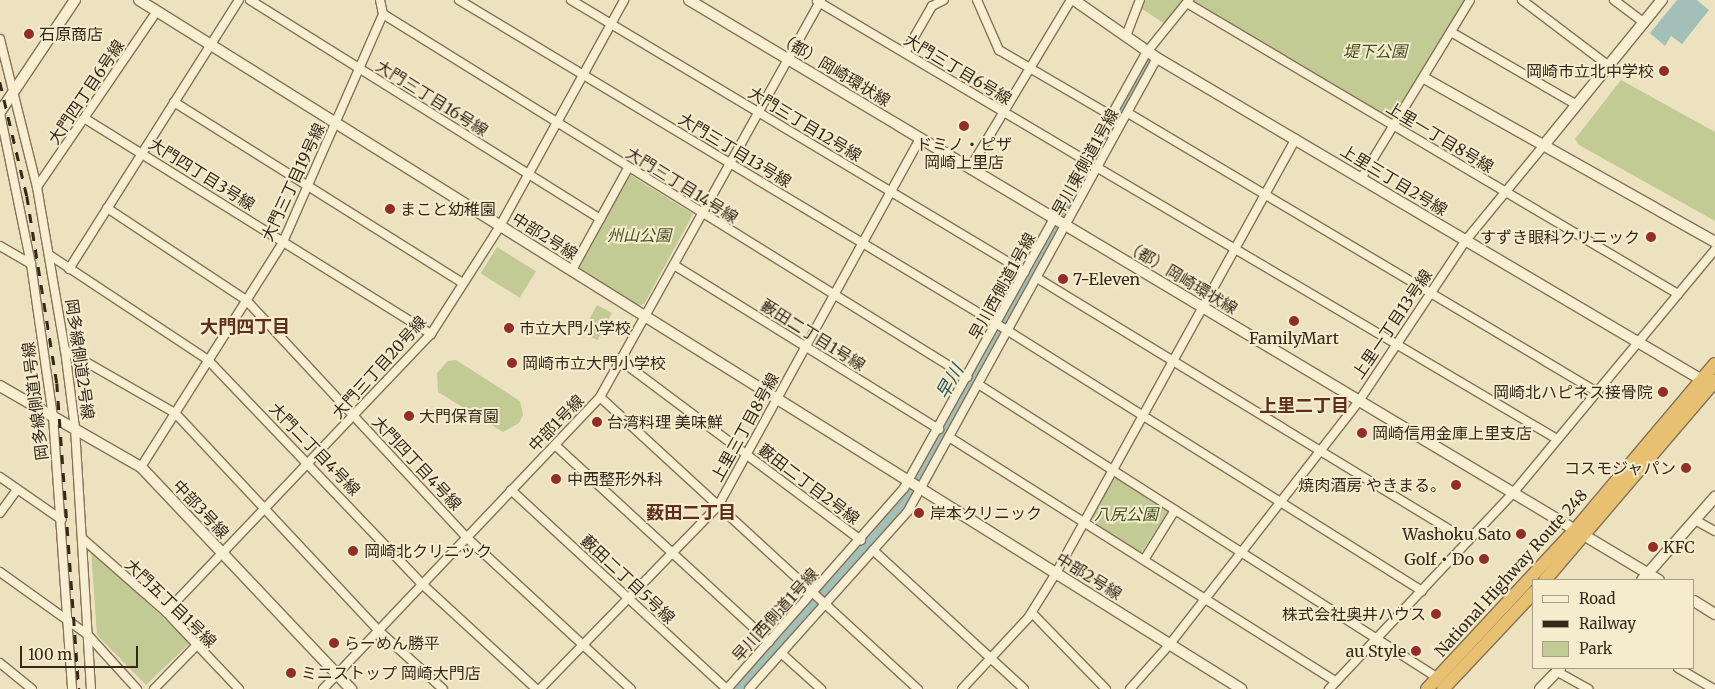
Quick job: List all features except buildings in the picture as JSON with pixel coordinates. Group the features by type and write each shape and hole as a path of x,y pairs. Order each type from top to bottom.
{"highway":[{"name":"National Highway Route 248","path":"1540,579 1711,383 1715,364"},
{"name":"National Highway Route 248","path":"1546,579 1581,533"},
{"name":"National Highway Route 248","path":"1446,685 1532,588"},
{"name":"National Highway Route 248","path":"1427,689 1446,685 1532,594"}],"street":[{"path":"0,112 14,86 75,0"},
{"name":"中部2号線","path":"139,0 1241,689"},
{"path":"69,269 239,0"},
{"name":"大門三丁目16号線","path":"250,0 600,218"},
{"path":"380,0 383,14"},
{"name":"大門三丁目13号線","path":"458,0 997,324 1422,591"},
{"name":"大門三丁目12号線","path":"571,0 1025,272"},
{"name":"大門三丁目20号線","path":"166,612 431,334 500,226 624,0"},
{"name":"（都）岡崎環状線","path":"689,0 1581,533 1645,577"},
{"path":"905,53 932,6 944,0"},
{"path":"977,0 999,50 1112,116"},
{"path":"970,168 1072,0"},
{"name":"上里三丁目2号線","path":"1072,0 1157,58 1362,177 1638,342 1711,383"},
{"path":"1126,36 1140,0"},
{"path":"1362,177 1395,126 1470,0"},
{"path":"1522,0 1609,66"},
{"path":"1614,0 1644,23"},
{"name":"上里一丁目13号線","path":"1130,689 1170,644 1359,401 1466,240 1662,0"},
{"name":"中部1号線","path":"323,689 600,397 818,1"},
{"name":"大門三丁目6号線","path":"818,1 1086,161"},
{"name":"早川西側道1号線","path":"727,689 861,540 909,481 1147,52 1188,2"},
{"name":"上里一丁目8号線","path":"1188,2 1678,294"},
{"name":"大門四丁目6号線","path":"37,187 157,11"},
{"name":"大門三丁目19号線","path":"141,467 283,242 383,14"},
{"name":"大門三丁目14号線","path":"383,14 555,123 968,377"},
{"path":"1451,32 1577,105"},
{"name":"岡多線側道2号線","path":"0,39 14,86 37,187 51,256 65,350 75,428 91,689"},
{"name":"早川東側道1号線","path":"781,653 873,550 921,488 1157,58"},
{"path":"1424,78 1715,242"},
{"path":"174,102 464,283"},
{"name":"岡多線側道1号線","path":"0,112 31,264 53,416 62,520 72,689"},
{"path":"1128,113 1598,392"},
{"name":"大門四丁目3号線","path":"84,118 431,334"},
{"name":"上里三丁目8号線","path":"538,689 718,506 920,138"},
{"path":"962,689 1032,613 1056,573 1296,139"},
{"path":"572,270 628,168"},
{"path":"1098,168 1557,439"},
{"name":"大門四丁目4号線","path":"107,208 246,300 466,537 631,689"},
{"path":"0,246 31,264"},
{"path":"1330,689 1513,493 1715,250"},
{"name":"大門二丁目4号線","path":"51,256 208,360 310,462 422,584 538,689"},
{"name":"藪田二丁目1号線","path":"674,265 939,429"},
{"path":"1037,278 1468,541"},
{"path":"65,350 175,413 379,630 443,689"},
{"name":"藪田二丁目2号線","path":"620,360 861,540"},
{"path":"978,384 1242,552 1446,685"},
{"name":"中部3号線","path":"0,386 141,467 336,676 351,689"},
{"path":"600,397 918,689"},
{"path":"949,437 1336,682"},
{"path":"554,444 770,642"},
{"path":"0,477 62,520"},
{"path":"0,513 17,490"},
{"name":"藪田二丁目5号線","path":"511,490 727,689"},
{"path":"1645,577 1715,497"},
{"path":"1144,560 1175,510"},
{"path":"1696,520 1715,532"},
{"name":"大門五丁目1号線","path":"83,538 166,612 238,689"},
{"path":"873,550 1024,689"},
{"path":"0,572 88,635 137,689"},
{"path":"1695,602 1715,614"},
{"path":"1032,613 1106,689"},
{"path":"154,689 197,645"},
{"path":"749,689 781,653 821,689"},
{"path":"0,663 32,689"},
{"path":"1680,669 1714,689"},
{"path":"1540,689 1558,670 1588,689"}],"green space":[{"path":"1142,0 1186,0 1165,24 1139,7"},
{"name":"堤下公園","path":"1195,0 1466,0 1391,120 1194,1"},
{"path":"1621,80 1715,132 1715,221 1579,145 1575,139"},
{"name":"州山公園","path":"629,174 693,214 644,304 638,306 578,267"},
{"path":"497,247 536,271 520,298 481,273"},
{"path":"597,305 612,313 597,340 582,332"},
{"path":"456,360 520,401 523,415 519,423 503,432 438,392 437,373 448,361"},
{"name":"八尻公園","path":"1116,476 1169,510 1140,555 1087,520"},
{"path":"91,550 190,643 146,685 97,635"}],"water":[{"path":"1677,0 1697,0 1709,10 1682,44 1671,36 1665,46 1650,33"}],"waterway":[{"name":"早川","path":"738,689 910,493 1149,61"}],"railway":[{"path":"0,82 27,196 57,383 79,689"}],"place":[{"name":"石原商店","path":"29,34"},
{"name":"岡崎市立北中学校","path":"1664,71"},
{"name":"ドミノ・ピザ 岡崎上里店","path":"964,126"},
{"name":"まこと幼稚園","path":"390,209"},
{"name":"すずき眼科クリニック","path":"1651,237"},
{"name":"7-Eleven","path":"1063,279"},
{"name":"FamilyMart","path":"1294,321"},
{"name":"市立大門小学校","path":"509,328"},
{"name":"岡崎市立大門小学校","path":"512,363"},
{"name":"岡崎北ハピネス接骨院","path":"1663,392"},
{"name":"大門保育園","path":"409,416"},
{"name":"台湾料理 美味鮮","path":"597,422"},
{"name":"岡崎信用金庫上里支店","path":"1362,433"},
{"name":"コスモジャパン","path":"1686,468"},
{"name":"中西整形外科","path":"556,479"},
{"name":"焼肉酒房 やきまる。","path":"1456,485"},
{"name":"岸本クリニック","path":"919,513"},
{"name":"Washoku Sato","path":"1521,534"},
{"name":"KFC","path":"1653,547"},
{"name":"岡崎北クリニック","path":"353,551"},
{"name":"Golf・Do","path":"1484,559"},
{"name":"株式会社奥井ハウス","path":"1436,614"},
{"name":"らーめん勝平","path":"334,643"},
{"name":"au Style","path":"1416,651"},
{"name":"ミニストップ 岡崎大門店","path":"291,673"}],"district":[{"name":"大門四丁目","path":"245,327"},
{"name":"上里二丁目","path":"1304,406"},
{"name":"薮田二丁目","path":"691,513"}]}
